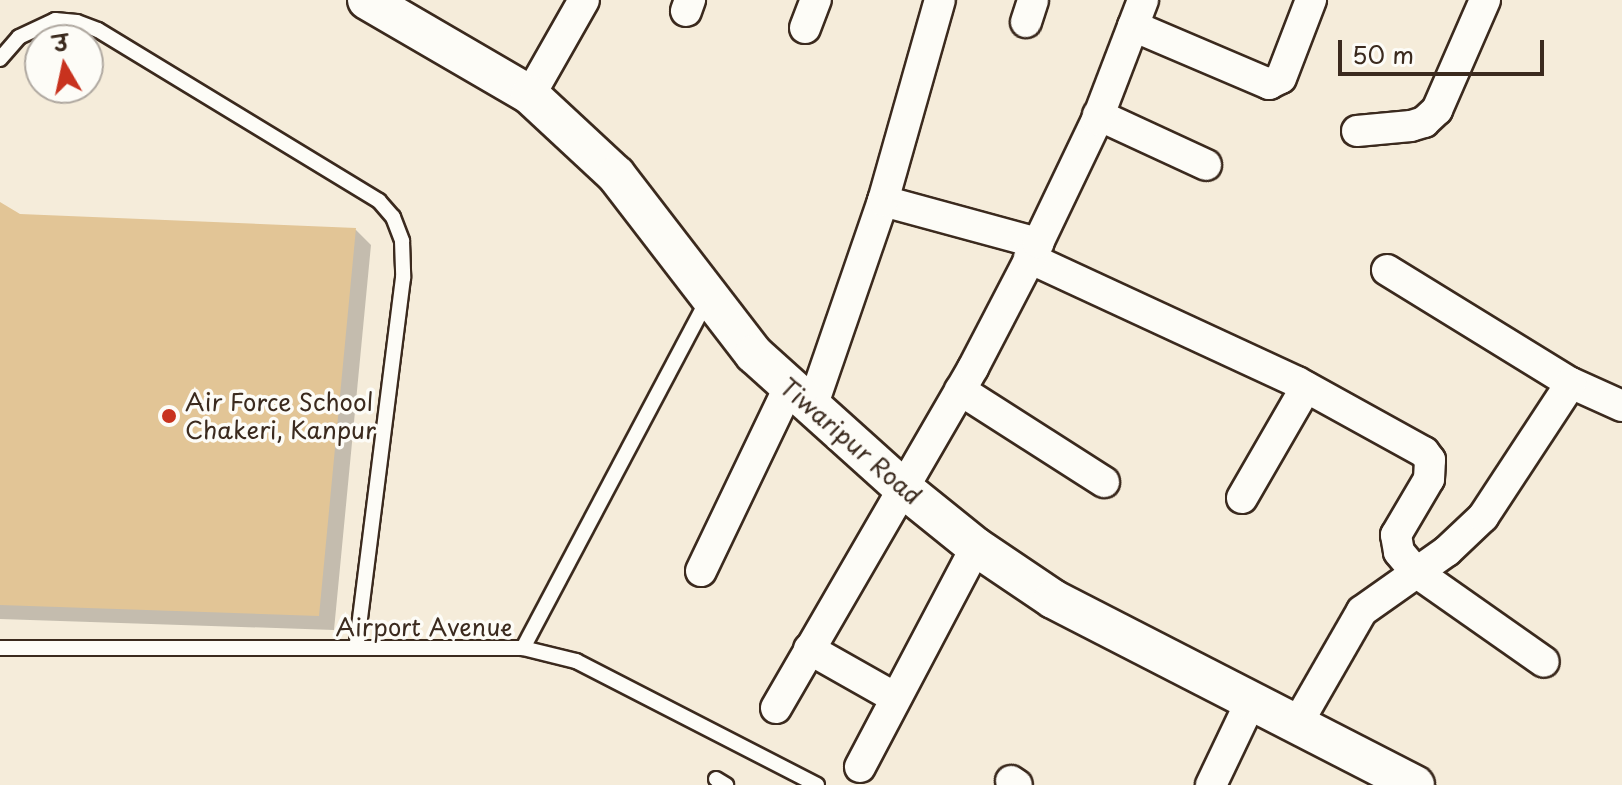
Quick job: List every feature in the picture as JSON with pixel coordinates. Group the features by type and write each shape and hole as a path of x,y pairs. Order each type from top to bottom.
{"street":[{"name":"Tiwaripur Road","path":"367,0 530,95 616,175 651,217 708,299 754,354 904,489 976,547 1053,599 1415,785"},
{"path":"530,95 584,0"},
{"path":"805,28 816,0"},
{"path":"701,571 801,395 883,201 940,0"},
{"path":"776,708 960,390 1034,250 1098,115 1138,13 1269,84 1281,78 1311,0"},
{"path":"1357,131 1411,126 1424,122 1437,110 1485,0"},
{"path":"1098,115 1206,165"},
{"path":"883,201 1034,250 1306,387 1424,452 1430,460 1429,479 1396,535 1399,552 1416,572 1544,662"},
{"path":"1387,270 1571,383 1622,406"},
{"path":"1297,724 1362,611 1447,551 1483,517 1571,383"},
{"path":"1242,498 1306,387"},
{"path":"960,390 1104,482"},
{"path":"860,767 894,697 976,547"},
{"path":"809,649 894,697"},
{"path":"1211,785 1252,699"}],"lane":[{"path":"0,59 19,37 55,20 77,22 98,30 379,201 393,217 402,241 403,278 356,648"},
{"path":"523,648 708,299"},
{"name":"Airport Avenue","path":"0,648 523,648 576,661 817,785"}],"building":[{"name":"Air Force School Chakeri, Kanpur","path":"0,202 20,214 356,228 319,616 0,605"}],"place":[{"name":"Air Force School Chakeri, Kanpur","path":"169,416"}]}
